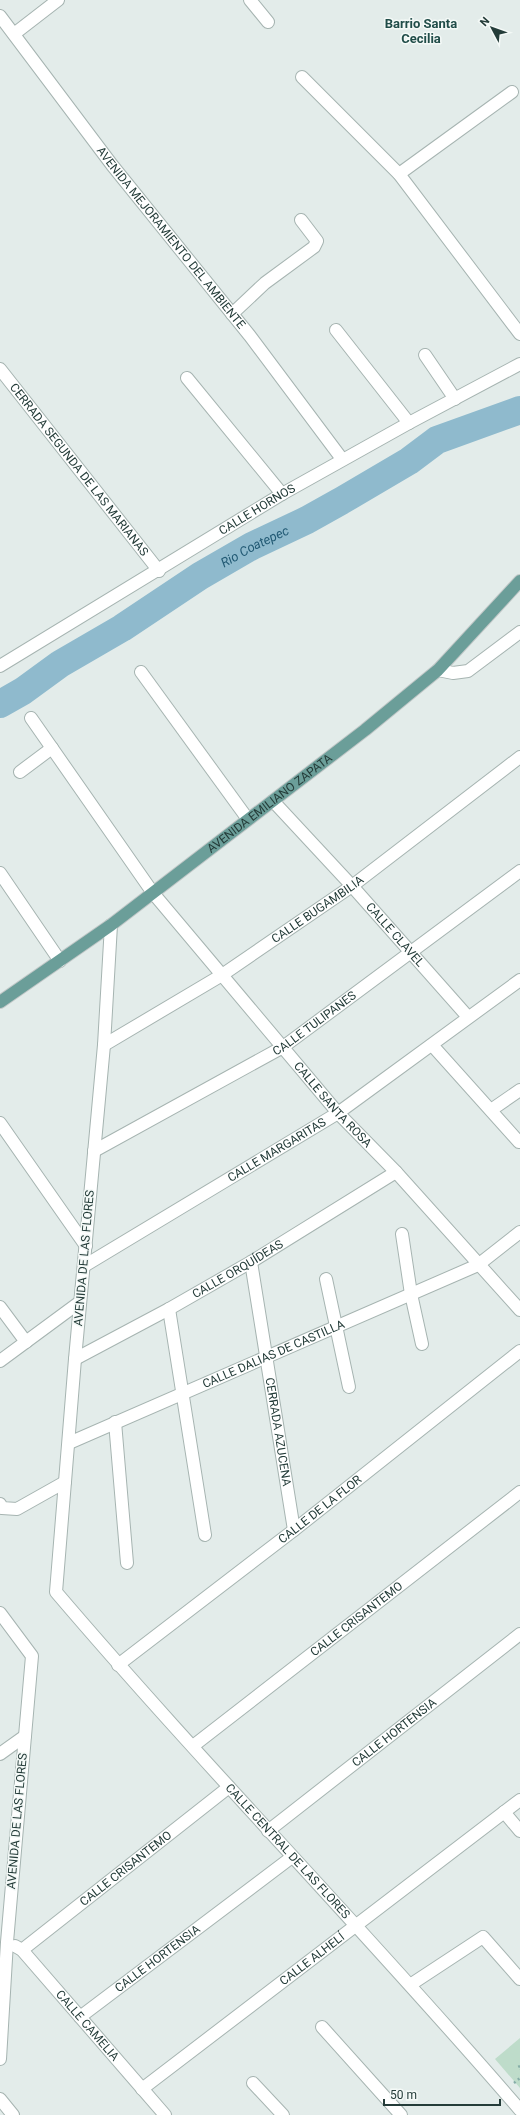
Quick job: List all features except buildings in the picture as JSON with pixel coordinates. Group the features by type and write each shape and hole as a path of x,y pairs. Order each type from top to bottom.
{"main road":[{"name":"AVENIDA EMILIANO ZAPATA","path":"0,1002 111,925 248,818 273,801 365,730 438,670 520,582"}],"street":[{"path":"14,34 58,0"},
{"path":"250,0 268,22"},
{"name":"AVENIDA MEJORAMIENTO DEL AMBIENTE","path":"0,16 112,165 232,314 342,459"},
{"path":"302,77 399,174 520,334"},
{"path":"399,174 512,92"},
{"path":"232,314 265,283 314,246 317,241 301,220"},
{"path":"336,330 408,422"},
{"path":"425,355 455,399"},
{"name":"CALLE HORNOS","path":"0,666 342,459 408,422 520,364"},
{"name":"CERRADA SEGUNDA DE LAS MARIANAS","path":"0,369 159,571"},
{"path":"187,378 282,494"},
{"path":"438,670 453,672 468,671 520,632"},
{"path":"140,672 248,818"},
{"name":"CALLE SANTA ROSA","path":"31,718 153,893 338,1113 396,1172 520,1310"},
{"path":"20,772 52,748"},
{"name":"CALLE BUGAMBILIA","path":"104,1045 222,975 352,886 520,757"},
{"name":"CALLE CLAVEL","path":"273,801 412,952 468,1017"},
{"name":"CALLE TULIPANES","path":"94,1151 283,1048 520,872"},
{"path":"0,873 60,961"},
{"name":"AVENIDA DE LAS FLORES","path":"56,1592 80,1302 104,1045 111,925"},
{"name":"CALLE MARGARITAS","path":"84,1266 338,1113 520,980"},
{"path":"432,1045 519,1142"},
{"path":"491,1110 520,1090"},
{"path":"0,1123 86,1246"},
{"name":"CALLE ORQUÍDEAS","path":"75,1359 169,1310 251,1262 396,1172"},
{"name":"CALLE DALIAS DE CASTILLA","path":"69,1443 478,1265 520,1232"},
{"path":"402,1234 422,1344"},
{"name":"CERRADA AZUCENA","path":"251,1262 294,1530"},
{"path":"326,1279 349,1387"},
{"path":"0,1361 80,1302"},
{"path":"0,1307 26,1342"},
{"path":"169,1310 205,1535"},
{"name":"CALLE DE LA FLOR","path":"118,1665 294,1530 520,1351"},
{"path":"115,1422 127,1563"},
{"path":"0,1504 2,1508 17,1509 65,1482"},
{"name":"CALLE CRISANTEMO","path":"193,1746 520,1492"},
{"name":"CALLE CENTRAL DE LAS FLORES","path":"56,1592 118,1665 410,1985 520,2110"},
{"name":"AVENIDA DE LAS FLORES","path":"0,1613 32,1656 6,1942 0,2059"},
{"name":"CALLE HORTENSIA","path":"268,1831 520,1634"},
{"path":"0,1754 25,1736"},
{"name":"CALLE CRISANTEMO","path":"22,1950 229,1787"},
{"name":"CALLE ALHELÍ","path":"142,2089 520,1800"},
{"path":"504,1812 520,1831"},
{"name":"CALLE HORTENSIA","path":"80,2017 292,1856"},
{"path":"0,1911 8,1923"},
{"path":"410,1985 483,1937 520,1979"},
{"name":"CALLE CAMELIA","path":"6,1942 22,1950 165,2115"},
{"path":"322,2027 401,2115"},
{"path":"253,2083 283,2115"},
{"path":"0,2099 13,2115"}],"path":[{"path":"520,2066 518,2067 520,2069"}],"green space":[{"path":"520,2038 520,2088 495,2059"}],"waterway":[{"name":"Rio Coatepec","path":"0,704 23,691 60,664 122,628 200,576 252,546 307,520 341,501 409,461 437,440 520,410"}],"district":[{"name":"Barrio Santa Cecilia","path":"421,30"}]}
